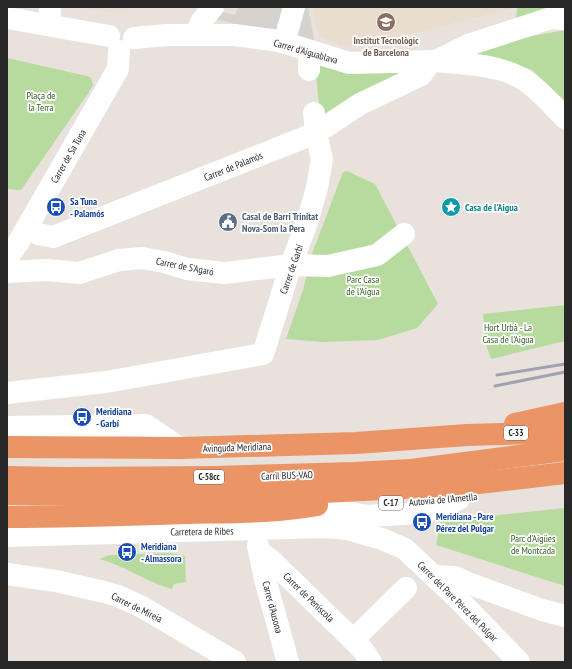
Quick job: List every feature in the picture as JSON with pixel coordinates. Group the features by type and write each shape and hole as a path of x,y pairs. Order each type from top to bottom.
{"highway":[{"path":"467,435 565,413"},
{"name":"C-33","path":"467,435 565,432"},
{"name":"Avinguda Meridiana","path":"7,447 180,448 356,443 467,435"},
{"name":"Carril BUS-VAO","path":"7,477 214,477 354,473 411,470 565,450"},
{"path":"7,494 153,496 263,495 462,485 565,473"},
{"path":"7,517 92,516 297,509 418,488"},
{"name":"Autovia de l'Ametlla","path":"297,509 459,499 565,488"}],"street":[{"path":"196,35 201,22 213,7"},
{"path":"284,43 294,7"},
{"name":"Carrer d'Aiguablava","path":"7,18 50,16 121,41 168,35 235,35 284,43 349,63 429,66 468,45 551,18 565,19"},
{"name":"Carrer de Sa Tuna","path":"11,248 118,69 121,41"},
{"path":"429,66 488,67 521,78 542,95 565,118"},
{"name":"Carrer de Palamós","path":"38,234 53,237 360,104 429,66"},
{"name":"Carrer de Garbí","path":"7,393 106,382 263,354 317,188 322,159 315,123"},
{"name":"Carrer de S'Agaró","path":"7,272 47,270 79,273 118,260 142,258 164,262 187,269 226,273 291,265 328,266 376,255 404,234"},
{"path":"7,426 146,425 180,448"},
{"name":"Carretera de Ribes","path":"7,536 337,527 394,543"},
{"path":"252,529 260,552"},
{"name":"Carrer del Pare Pérez del Pulgar","path":"394,543 404,549 434,576 455,577 463,591 519,662"},
{"name":"Carrer de Peníscola","path":"260,552 272,561 353,640 363,650 370,662"},
{"name":"Carrer d'Ausona","path":"260,552 265,579 288,662"},
{"name":"Carrer de Mireia","path":"7,574 56,580 118,596 142,607 235,662"},
{"path":"353,640 406,588"},
{"path":"463,591 565,616"}],"shaded area":[{"path":"82,7 131,7 127,11 114,13"},
{"path":"239,7 308,7 315,44 215,19 221,11 234,15"},
{"name":"Institut Tecnològic de Barcelona","path":"312,7 517,7 359,47 340,45 319,37"}],"green space":[{"path":"517,7 565,7 565,11 516,21"},
{"path":"565,30 565,101 531,69 469,54 522,38"},
{"name":"Plaça de la Terra","path":"7,58 87,76 91,78 93,85 21,190 7,189"},
{"path":"315,65 355,73 403,73 321,124"},
{"name":"Parc Casa de l'Aigua","path":"347,171 375,184 438,304 417,328 378,340 323,342 286,339 303,290 313,251 343,172"},
{"name":"Hort Urbà - La Casa de l'Aigua","path":"565,305 565,341 491,359 485,342 483,314"},
{"name":"Parc d'Aigües de Montcada","path":"565,508 565,586 436,545 441,521"},
{"path":"169,553 185,556 186,582 174,584 172,589 162,586 117,565 99,559 110,555"}],"railway":[{"path":"497,375 565,364"},
{"path":"495,386 565,372"}],"place":[{"name":"Institut Tecnològic de Barcelona","path":"386,22"},
{"name":"Sa Tuna - Palamós","path":"56,207"},
{"name":"Casa de l'Aigua","path":"451,207"},
{"name":"Casal de Barri Trinitat Nova-Som la Pera","path":"228,222"},
{"name":"Meridiana - Garbí","path":"82,417"},
{"name":"Meridiana - Pare Pérez del Pulgar","path":"422,522"},
{"name":"Meridiana - Almassora","path":"127,552"}]}
